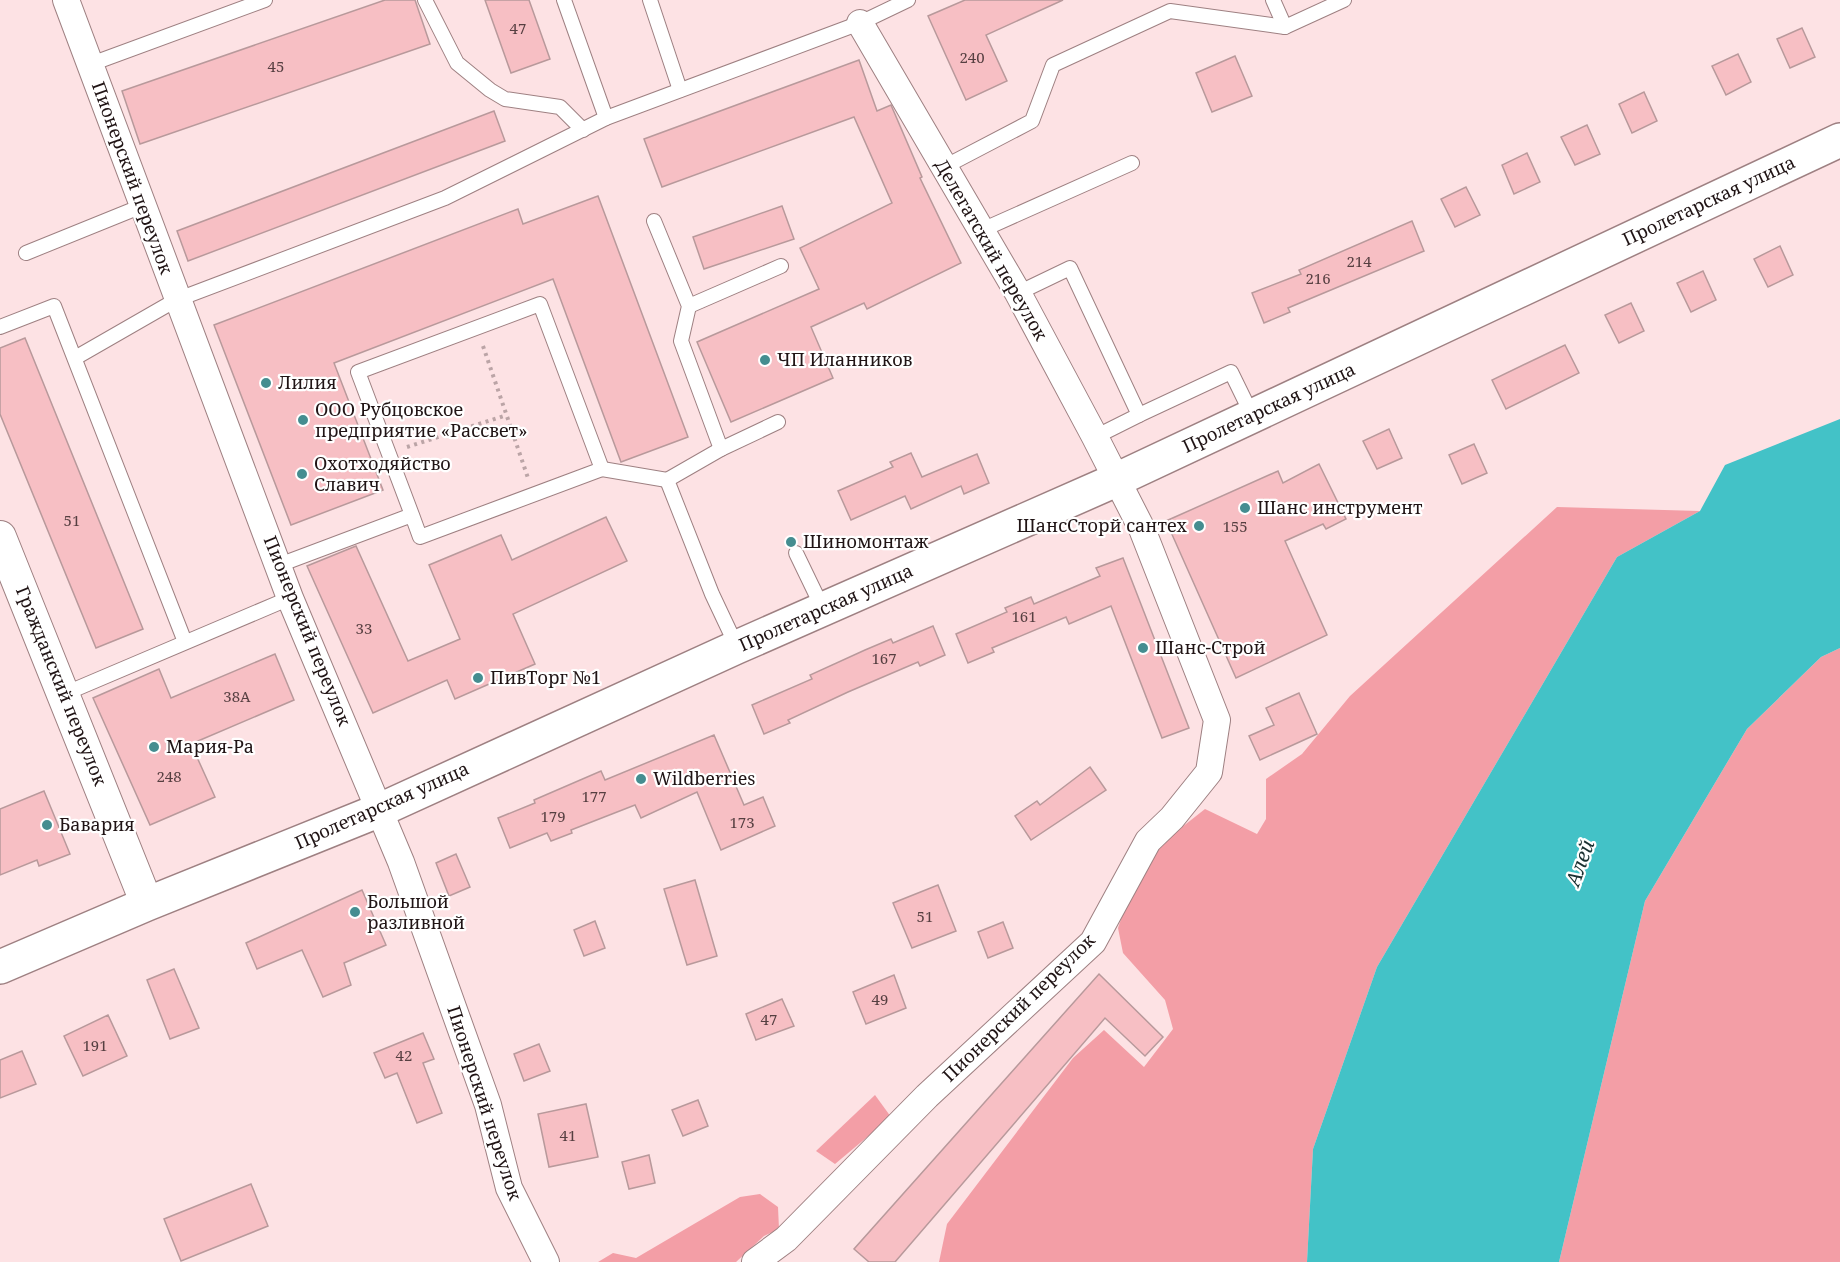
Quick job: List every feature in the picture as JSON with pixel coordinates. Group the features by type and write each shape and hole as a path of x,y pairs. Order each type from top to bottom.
{"main road":[{"name":"Пролетарская улица","path":"0,967 147,904 380,810 737,647 1116,480 1840,140"}],"street":[{"name":"Пионерский переулок","path":"66,0 141,207 290,598 380,810 488,1105 509,1188 546,1262"},
{"name":"Делегатский переулок","path":"860,23 1018,292 1116,480"},
{"name":"Пионерский переулок","path":"755,1262 786,1239 927,1096 1094,942 1148,842 1172,818 1209,772 1217,720 1142,529 1116,480"},
{"name":"Гражданский переулок","path":"0,537 7,573 64,694 147,904"}],"lane":[{"path":"91,64 266,0"},
{"path":"425,0 457,63 505,99 560,106 583,130"},
{"path":"564,0 606,118"},
{"path":"650,0 680,90"},
{"path":"75,358 176,300 445,198 606,118 860,23 908,0"},
{"path":"1273,0 1286,27"},
{"path":"944,167 1032,121 1053,66 1170,11 1286,27 1344,0"},
{"path":"982,230 1132,163"},
{"path":"26,253 141,207"},
{"path":"654,221 689,306 681,340 721,449"},
{"path":"689,306 781,266"},
{"path":"1018,292 1070,268 1139,416"},
{"path":"602,469 540,304 358,372 420,537 602,469 667,480 721,449 778,422"},
{"path":"0,327 54,306 185,642"},
{"path":"1095,437 1231,372 1252,415"},
{"path":"667,480 712,594 737,647"},
{"path":"279,565 412,515"},
{"path":"796,553 823,609"},
{"path":"64,694 290,598"}],"path":[{"path":"477,328 533,494"},
{"path":"388,453 507,415"}],"shaded area":[{"path":"1557,507 1700,511 1617,557 1377,967 1313,1149 1307,1262 939,1262 947,1224 1073,1058 1104,1030 1144,1067 1173,1029 1165,1000 1123,953 1118,928 1129,896 1158,846 1205,809 1257,834 1266,819 1266,779 1302,754 1350,696"},
{"path":"1840,648 1840,1262 1559,1262 1645,901 1747,729 1821,657"},
{"path":"875,1095 891,1117 835,1164 816,1151"},
{"path":"760,1194 778,1207 779,1229 764,1236 736,1262 598,1262 613,1253 636,1258 740,1197"}],"water":[{"name":"Алей","path":"1840,419 1840,648 1821,657 1747,729 1645,901 1559,1262 1307,1262 1313,1149 1377,967 1617,557 1700,511 1725,465"}],"building":[{"path":"385,0 415,0 430,44 140,144 122,91"},
{"path":"485,0 529,0 550,59 511,73"},
{"path":"965,0 1063,0 986,35 1007,81 966,100 928,16"},
{"path":"1802,28 1815,57 1790,68 1777,39"},
{"path":"1738,54 1751,82 1726,95 1712,66"},
{"path":"1235,56 1252,96 1212,112 1196,73"},
{"path":"859,60 877,111 891,105 922,177 920,178 961,263 867,309 864,303 811,327 833,378 731,422 697,342 819,289 800,248 892,203 854,117 662,187 644,139"},
{"path":"1644,92 1657,121 1632,133 1619,104"},
{"path":"494,111 505,141 188,261 177,231"},
{"path":"1587,125 1600,154 1575,165 1561,137"},
{"path":"1527,153 1540,182 1514,194 1502,165"},
{"path":"1466,187 1480,215 1455,227 1441,199"},
{"name":"ООО Рубцовское предприятие «Рассвет»","path":"598,196 688,437 621,462 553,279 334,363 383,490 291,525 214,325 518,209 523,224"},
{"path":"782,206 794,239 704,269 693,237"},
{"path":"1412,221 1424,251 1288,308 1290,312 1264,323 1252,293 1301,274 1299,270"},
{"path":"1780,246 1793,275 1768,287 1754,259"},
{"path":"1703,271 1716,300 1691,312 1677,283"},
{"path":"1631,303 1644,331 1619,343 1605,315"},
{"path":"25,338 143,629 96,648 0,414 0,348"},
{"path":"1565,345 1579,373 1506,409 1492,380"},
{"path":"1389,429 1402,458 1377,469 1363,441"},
{"path":"1474,444 1487,473 1462,484 1449,455"},
{"path":"911,453 922,477 977,454 989,483 964,494 961,486 911,509 905,496 851,520 838,491 893,467 890,462"},
{"path":"1319,464 1346,519 1326,529 1323,524 1285,541 1327,635 1236,678 1166,521 1278,471 1283,483"},
{"path":"606,517 627,561 513,614 535,664 455,699 447,680 373,713 307,566 356,546 408,661 460,639 429,565 501,535 512,560"},
{"path":"1123,558 1189,728 1162,738 1111,606 1069,624 1066,617 992,648 994,652 968,663 956,634 1007,612 1005,608 1031,597 1034,604 1100,576 1096,568"},
{"path":"933,626 945,655 920,666 918,662 848,692 764,734 752,705 812,679 810,675 865,650 891,639 893,643"},
{"name":"Мария-Ра","path":"275,654 294,700 191,744 215,797 150,825 93,698 159,669 171,698"},
{"path":"1299,693 1317,734 1260,760 1249,736 1274,725 1266,708"},
{"path":"714,735 744,805 763,797 775,826 721,850 697,792 641,818 635,805 571,830 572,833 551,841 547,833 510,848 498,818 601,771 605,780"},
{"path":"1090,767 1106,790 1031,840 1015,816 1037,801 1040,805"},
{"path":"44,791 70,854 39,866 37,860 0,875 0,809"},
{"path":"456,854 470,887 449,896 436,863"},
{"path":"695,880 717,956 687,965 664,889"},
{"path":"938,885 956,931 912,948 893,903"},
{"path":"362,890 386,945 344,963 351,985 323,997 302,950 257,969 246,943"},
{"path":"595,921 605,948 584,956 574,930"},
{"path":"1003,922 1013,948 988,958 978,932"},
{"path":"174,969 199,1028 170,1039 147,980"},
{"path":"1099,974 1163,1037 1145,1056 1105,1018 895,1262 869,1262 854,1249"},
{"path":"894,975 906,1008 866,1024 853,992"},
{"path":"782,999 794,1026 756,1040 746,1014"},
{"path":"108,1015 127,1056 83,1076 64,1036"},
{"path":"423,1033 434,1059 423,1063 442,1113 417,1123 397,1073 385,1078 374,1053"},
{"path":"539,1044 550,1071 524,1081 514,1054"},
{"path":"22,1051 36,1084 0,1098 0,1060"},
{"path":"698,1100 708,1126 683,1136 672,1110"},
{"path":"586,1104 598,1157 549,1167 538,1114"},
{"path":"649,1155 655,1183 629,1189 622,1162"},
{"path":"251,1184 268,1226 181,1261 164,1219"}],"place":[{"name":"ЧП Иланников","path":"765,360"},
{"name":"Лилия","path":"266,383"},
{"name":"ООО Рубцовское предприятие «Рассвет»","path":"303,420"},
{"name":"Охотходяйство Славич","path":"302,474"},
{"name":"Шанс инструмент","path":"1245,508"},
{"name":"ШансСторй сантех","path":"1199,526"},
{"name":"Шиномонтаж","path":"791,542"},
{"name":"Шанс-Строй","path":"1143,648"},
{"name":"ПивТорг №1","path":"478,678"},
{"name":"Мария-Ра","path":"154,747"},
{"name":"Wildberries","path":"641,779"},
{"name":"Бавария","path":"47,825"},
{"name":"Большой разливной","path":"355,912"}]}
